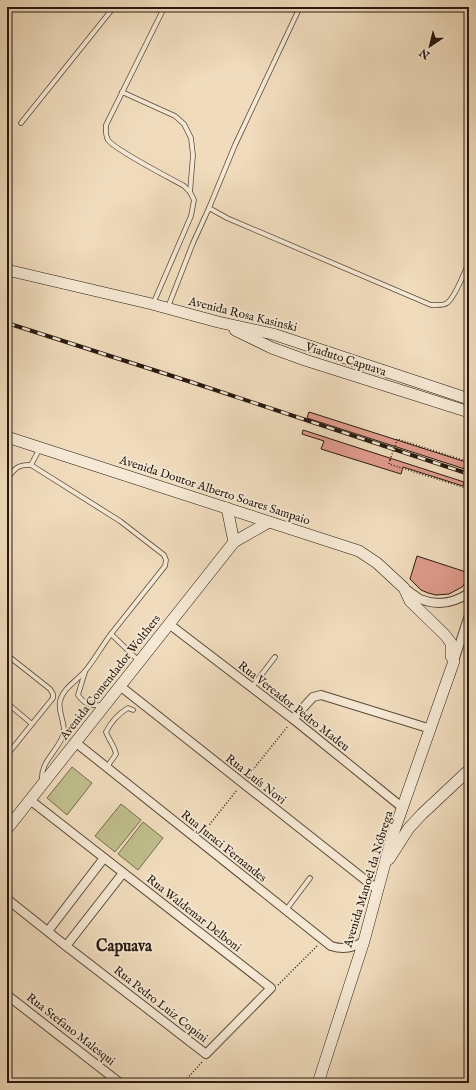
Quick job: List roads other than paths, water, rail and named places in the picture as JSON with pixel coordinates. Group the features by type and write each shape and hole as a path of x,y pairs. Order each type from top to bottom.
{"main road":[{"name":"Avenida Rosa Kasinski","path":"7,270 273,334 469,399"},
{"name":"Viaduto Capuava","path":"218,322 272,348 326,367 469,412"},
{"name":"Avenida Doutor Alberto Soares Sampaio","path":"7,437 359,551 377,563 404,588 410,601 445,635 451,643 451,656 454,661"},
{"path":"227,508 234,542"},
{"name":"Avenida Comendador Wolthers","path":"7,829 234,542 269,522"},
{"name":"Avenida Manoel da Nóbrega","path":"318,1083 364,941 392,837 454,661"},
{"path":"385,866 409,828 469,770"}],"street":[{"name":"Avenida Doutor Alberto Soares Sampaio","path":"404,588 420,598 433,603 445,603 457,600 469,593"},
{"name":"Avenida Manoel da Nóbrega","path":"454,661 469,615"},
{"name":"Rua Vereador Pedro Madeu","path":"169,624 403,808"},
{"name":"Rua Luís Novi","path":"120,686 378,890"},
{"path":"293,720 313,697 321,695 431,729"},
{"name":"Rua Juraci Fernandes","path":"75,742 331,946 345,949 356,946 364,941"},
{"name":"Rua Waldemar Delboni","path":"30,800 271,988 206,1054"},
{"path":"48,931 104,858"},
{"path":"66,946 123,873"},
{"name":"Rua Pedro Luiz Copini","path":"7,899 206,1054"},
{"name":"Rua Stefano Malesqui","path":"7,995 120,1083"}],"lane":[{"path":"21,123 114,7"},
{"path":"152,304 191,216 194,200 190,192 184,186 120,150 109,142 105,135 106,125 162,12 162,7"},
{"path":"168,308 193,243 235,145 300,7"},
{"path":"122,92 175,116 184,124 191,138 193,155 190,192"},
{"path":"209,208 226,218 431,305 447,303 456,291 469,262"},
{"path":"31,465 40,448"},
{"path":"7,479 16,468 22,464 31,465 120,521 164,555 166,560 165,566 111,634 86,670 63,694 60,702 64,724 62,739 45,764 42,777 43,784"},
{"path":"111,634 140,661"},
{"path":"7,655 50,689 54,694 53,698 7,756"},
{"path":"252,688 275,657"},
{"path":"86,670 78,695 84,703 91,706 105,704"},
{"path":"7,704 32,724"},
{"path":"107,768 116,754 106,732 111,723 123,711 128,708 133,710"},
{"path":"286,910 310,878"}],"railway":[{"path":"7,323 469,474"}],"district":[{"name":"Capuava","path":"124,945"}]}
